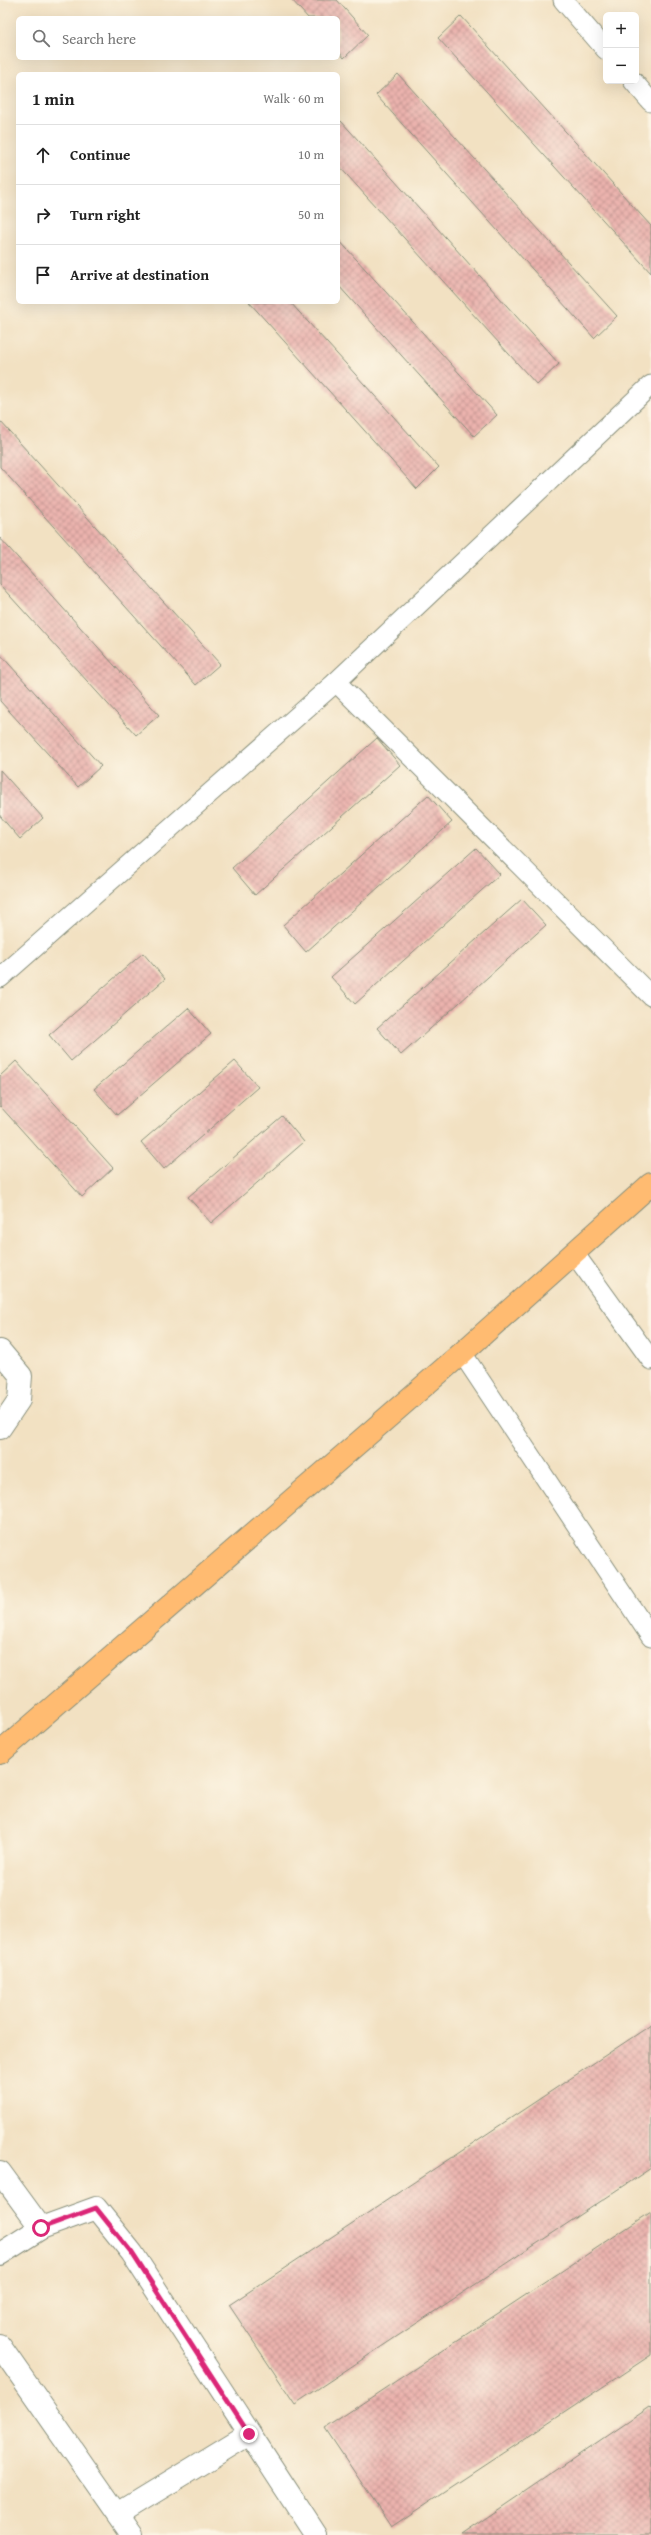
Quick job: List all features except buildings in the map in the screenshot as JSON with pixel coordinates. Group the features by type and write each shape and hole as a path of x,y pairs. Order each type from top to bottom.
{"main road":[{"path":"0,1753 462,1353 651,1184"}],"street":[{"path":"0,1351 20,1376 19,1400 0,1428"},
{"path":"0,2172 41,2228"},
{"path":"0,2254 41,2228 96,2208 132,2253 316,2535"},
{"path":"0,2346 132,2535"},
{"path":"118,2514 249,2434"}],"lane":[{"path":"563,0 604,48"},
{"path":"636,84 651,102"},
{"path":"0,978 336,682 651,385"},
{"path":"336,682 651,996"},
{"path":"574,1253 651,1360"},
{"path":"462,1353 651,1637"}],"route":[{"path":"41,2228 96,2208 132,2253 249,2434"}]}
